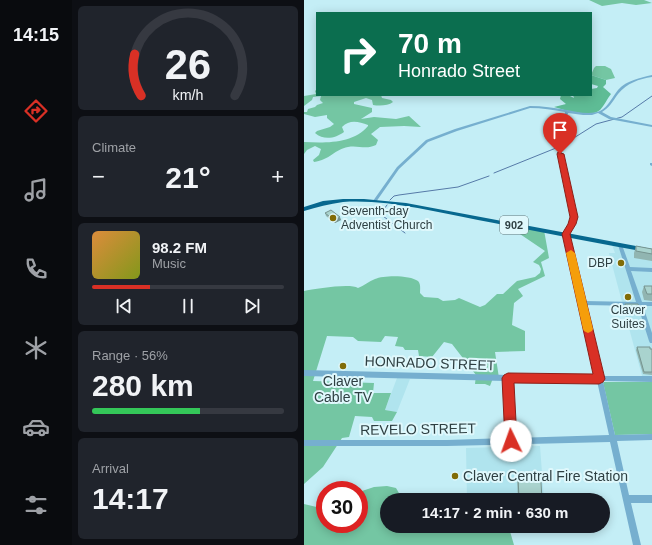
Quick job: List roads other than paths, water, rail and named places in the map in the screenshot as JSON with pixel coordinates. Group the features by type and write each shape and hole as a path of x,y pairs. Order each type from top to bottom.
{"highway":[{"name":"902","path":"304,210 314,206 339,201 375,201 566,234 652,251"}],"street":[{"path":"375,201 398,168 419,148 434,138 530,107 544,106 586,114 598,112 606,108 619,91 628,83 652,76"},
{"path":"645,78 652,79"},
{"path":"567,111 560,139 560,154 574,217 566,234 637,545"},
{"path":"598,112 610,118 652,126"},
{"path":"620,245 652,342"},
{"path":"628,269 652,270"},
{"path":"582,303 652,304"},
{"name":"HONRADO STREET","path":"304,372 508,378 652,379"},
{"path":"508,378 511,441"},
{"name":"REVELO STREET","path":"304,443 447,443 652,437"},
{"path":"627,499 652,499"}],"waterway":[{"path":"494,173 561,146 596,124 622,117 652,96"},
{"path":"390,200 394,196 399,195 458,187 489,176"},
{"path":"387,205 382,212 383,216 405,233"}],"place":[{"name":"Seventh-day Adventist Church","path":"333,218"},
{"name":"DBP","path":"621,263"},
{"name":"Claver Suites","path":"628,297"},
{"name":"Claver Cable TV","path":"343,366"},
{"name":"Claver Central Fire Station","path":"455,476"}]}
